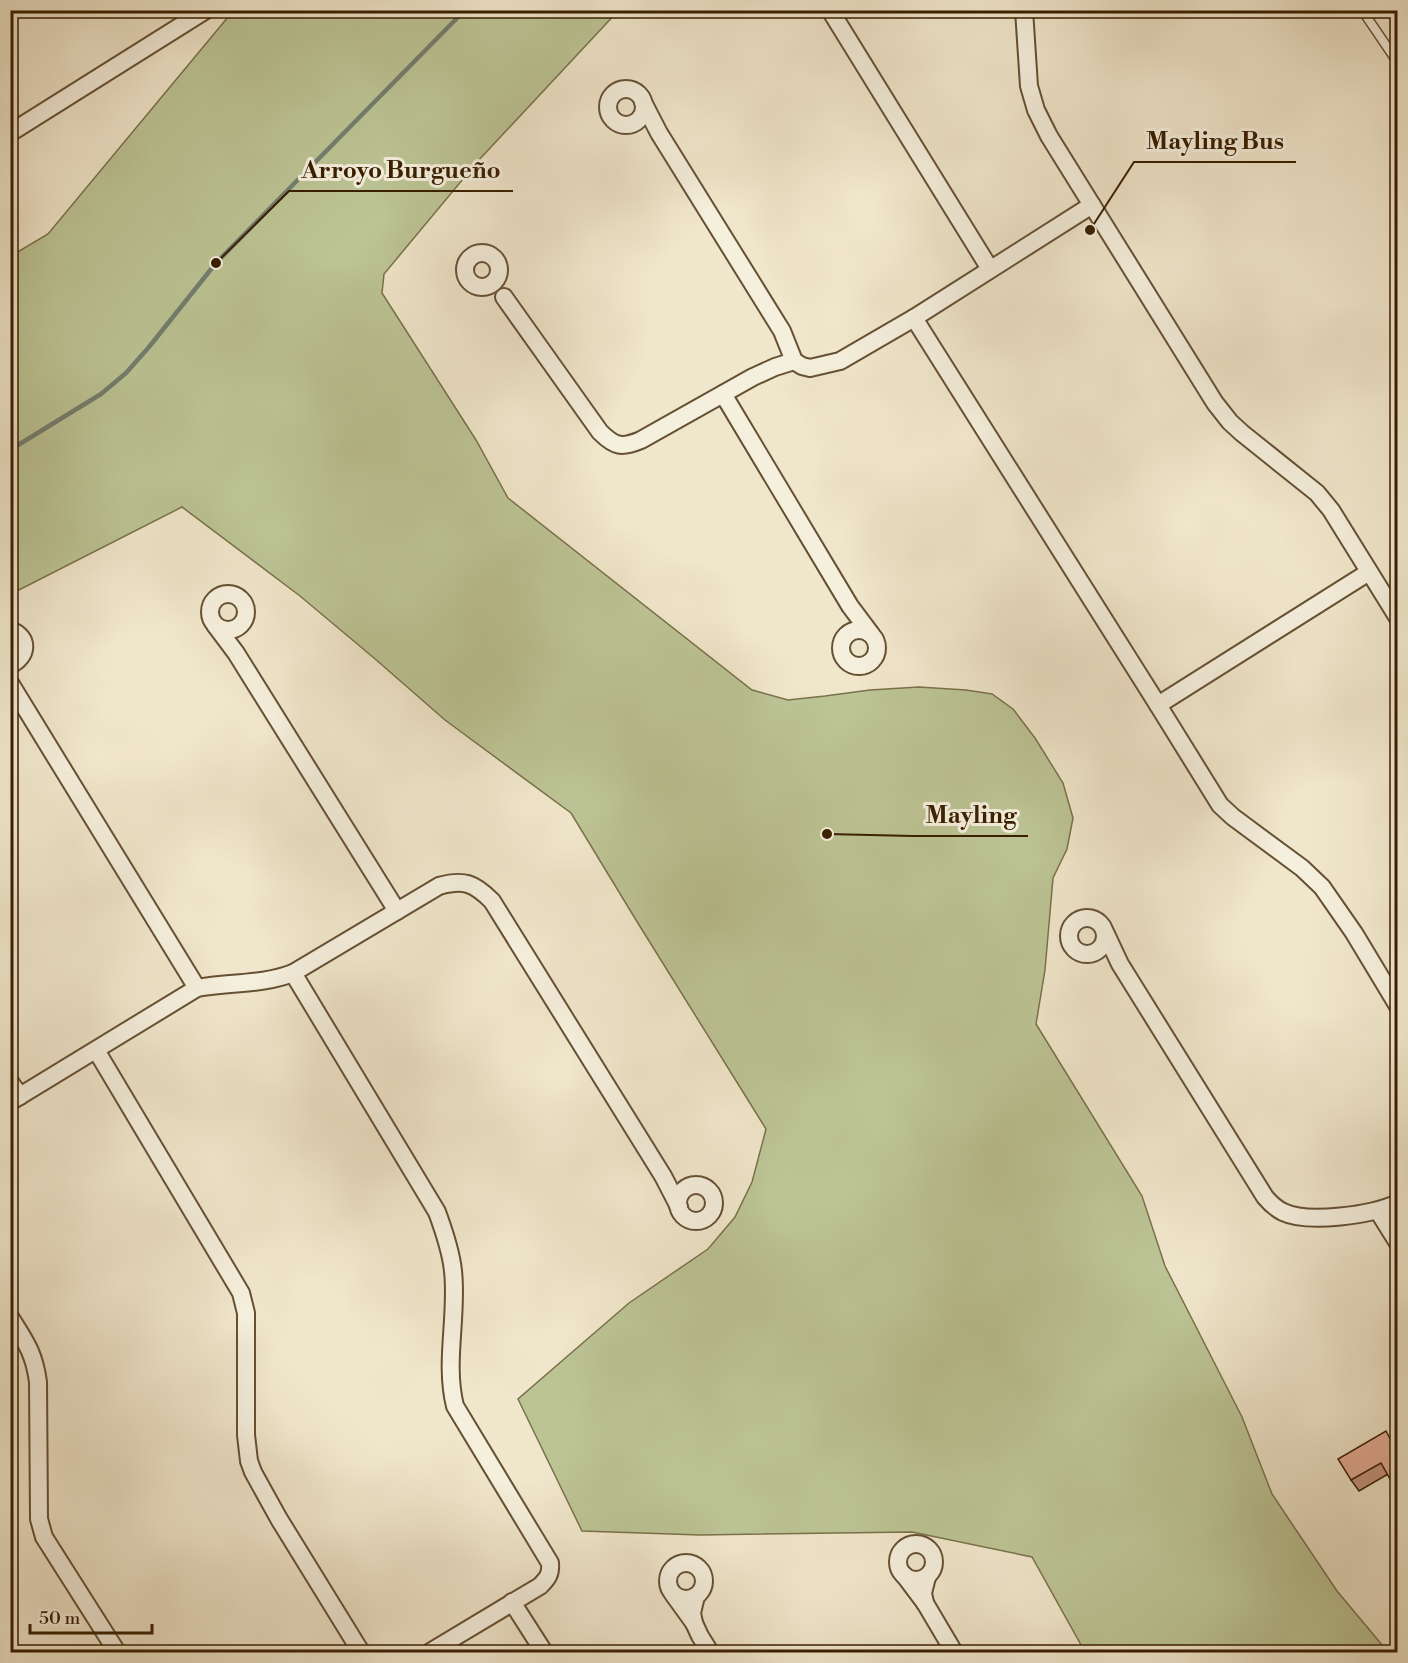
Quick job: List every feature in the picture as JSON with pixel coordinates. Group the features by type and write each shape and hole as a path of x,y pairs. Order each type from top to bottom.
{"street":[{"path":"10,133 206,10"},
{"path":"830,10 990,269"},
{"path":"1024,10 1029,86 1032,99 1049,136 1220,410 1242,433 1317,493 1331,510 1398,618"},
{"path":"660,133 651,127 634,123 623,125 612,120 607,109 614,93 625,88 636,92 782,331 794,361 810,368 840,361 914,318 1092,205"},
{"path":"634,123 643,114 643,102"},
{"path":"504,297 498,262 490,255 479,253 469,259 466,264 466,275 472,284 493,290 504,297 600,432 618,445 627,446 641,440 775,367 794,361"},
{"path":"483,287 493,283 499,274"},
{"path":"914,318 1220,804 1233,817 1302,868 1322,887 1354,933 1398,1006"},
{"path":"723,394 850,606 871,634 877,644 875,656 867,664 861,666 849,663 842,654 841,642 844,637 860,629 871,634"},
{"path":"1158,705 1369,573"},
{"path":"236,653 234,644 238,627 245,617 245,605 238,596 220,595 211,603 210,615 215,625 236,653 397,911"},
{"path":"848,633 852,616 850,606"},
{"path":"215,625 226,630 238,627"},
{"path":"10,630 20,636 24,647 21,658 13,664 13,686 197,988"},
{"path":"10,1082 15,1099 197,988 226,983 279,979 293,973 438,886 452,882 465,882 474,885 487,896 499,911 663,1176 681,1213 690,1220 702,1220 712,1213 715,1202 710,1190 694,1185 688,1187 680,1195 679,1207"},
{"path":"1120,963 1112,957 1095,952 1084,954 1073,947 1069,936 1072,925 1088,917 1099,921 1120,963 1265,1197 1274,1206 1283,1212 1318,1218 1378,1211 1398,1203"},
{"path":"1095,952 1104,944 1105,932"},
{"path":"293,973 437,1212 453,1270 451,1373 455,1406 550,1563 551,1571 548,1579 540,1586 430,1653"},
{"path":"96,1050 241,1293 246,1313 246,1435 253,1472 361,1653"},
{"path":"663,1176 671,1182 688,1187"},
{"path":"1378,1211 1398,1243"},
{"path":"10,1317 31,1350 38,1382 41,1529 117,1653"},
{"path":"925,1603 923,1593 927,1577 934,1567 933,1555 926,1546 908,1545 900,1553 898,1565 925,1603 954,1653"},
{"path":"694,1623 692,1613 696,1596 703,1587 703,1575 696,1565 684,1563 673,1568 668,1578 669,1590 694,1623 710,1653"},
{"path":"904,1575 915,1580 927,1577"},
{"path":"673,1594 684,1599 696,1596"},
{"path":"512,1602 544,1653"}],"lane":[{"path":"1362,10 1398,63"}],"green space":[{"path":"233,11 618,11 478,161 384,274 382,293 476,440 508,498 752,690 788,700 870,690 919,687 992,694 1013,709 1035,738 1063,783 1073,818 1067,849 1053,878 1045,970 1036,1024 1142,1196 1165,1266 1242,1417 1272,1494 1337,1591 1388,1652 1085,1652 1032,1557 912,1532 700,1535 582,1531 518,1399 629,1303 708,1249 735,1217 752,1182 766,1129 571,813 445,720 300,596 182,507 11,594 11,256 48,234"}],"building":[{"path":"1386,1431 1394,1446 1398,1444 1398,1475 1390,1479 1381,1463 1351,1480 1338,1459"}],"waterway":[{"path":"10,450 101,394 126,373 216,263 465,10"}],"place":[{"name":"Mayling Bus","path":"1090,230"},
{"name":"Arroyo Burgueño","path":"216,263"},
{"name":"Mayling","path":"827,834"}]}
